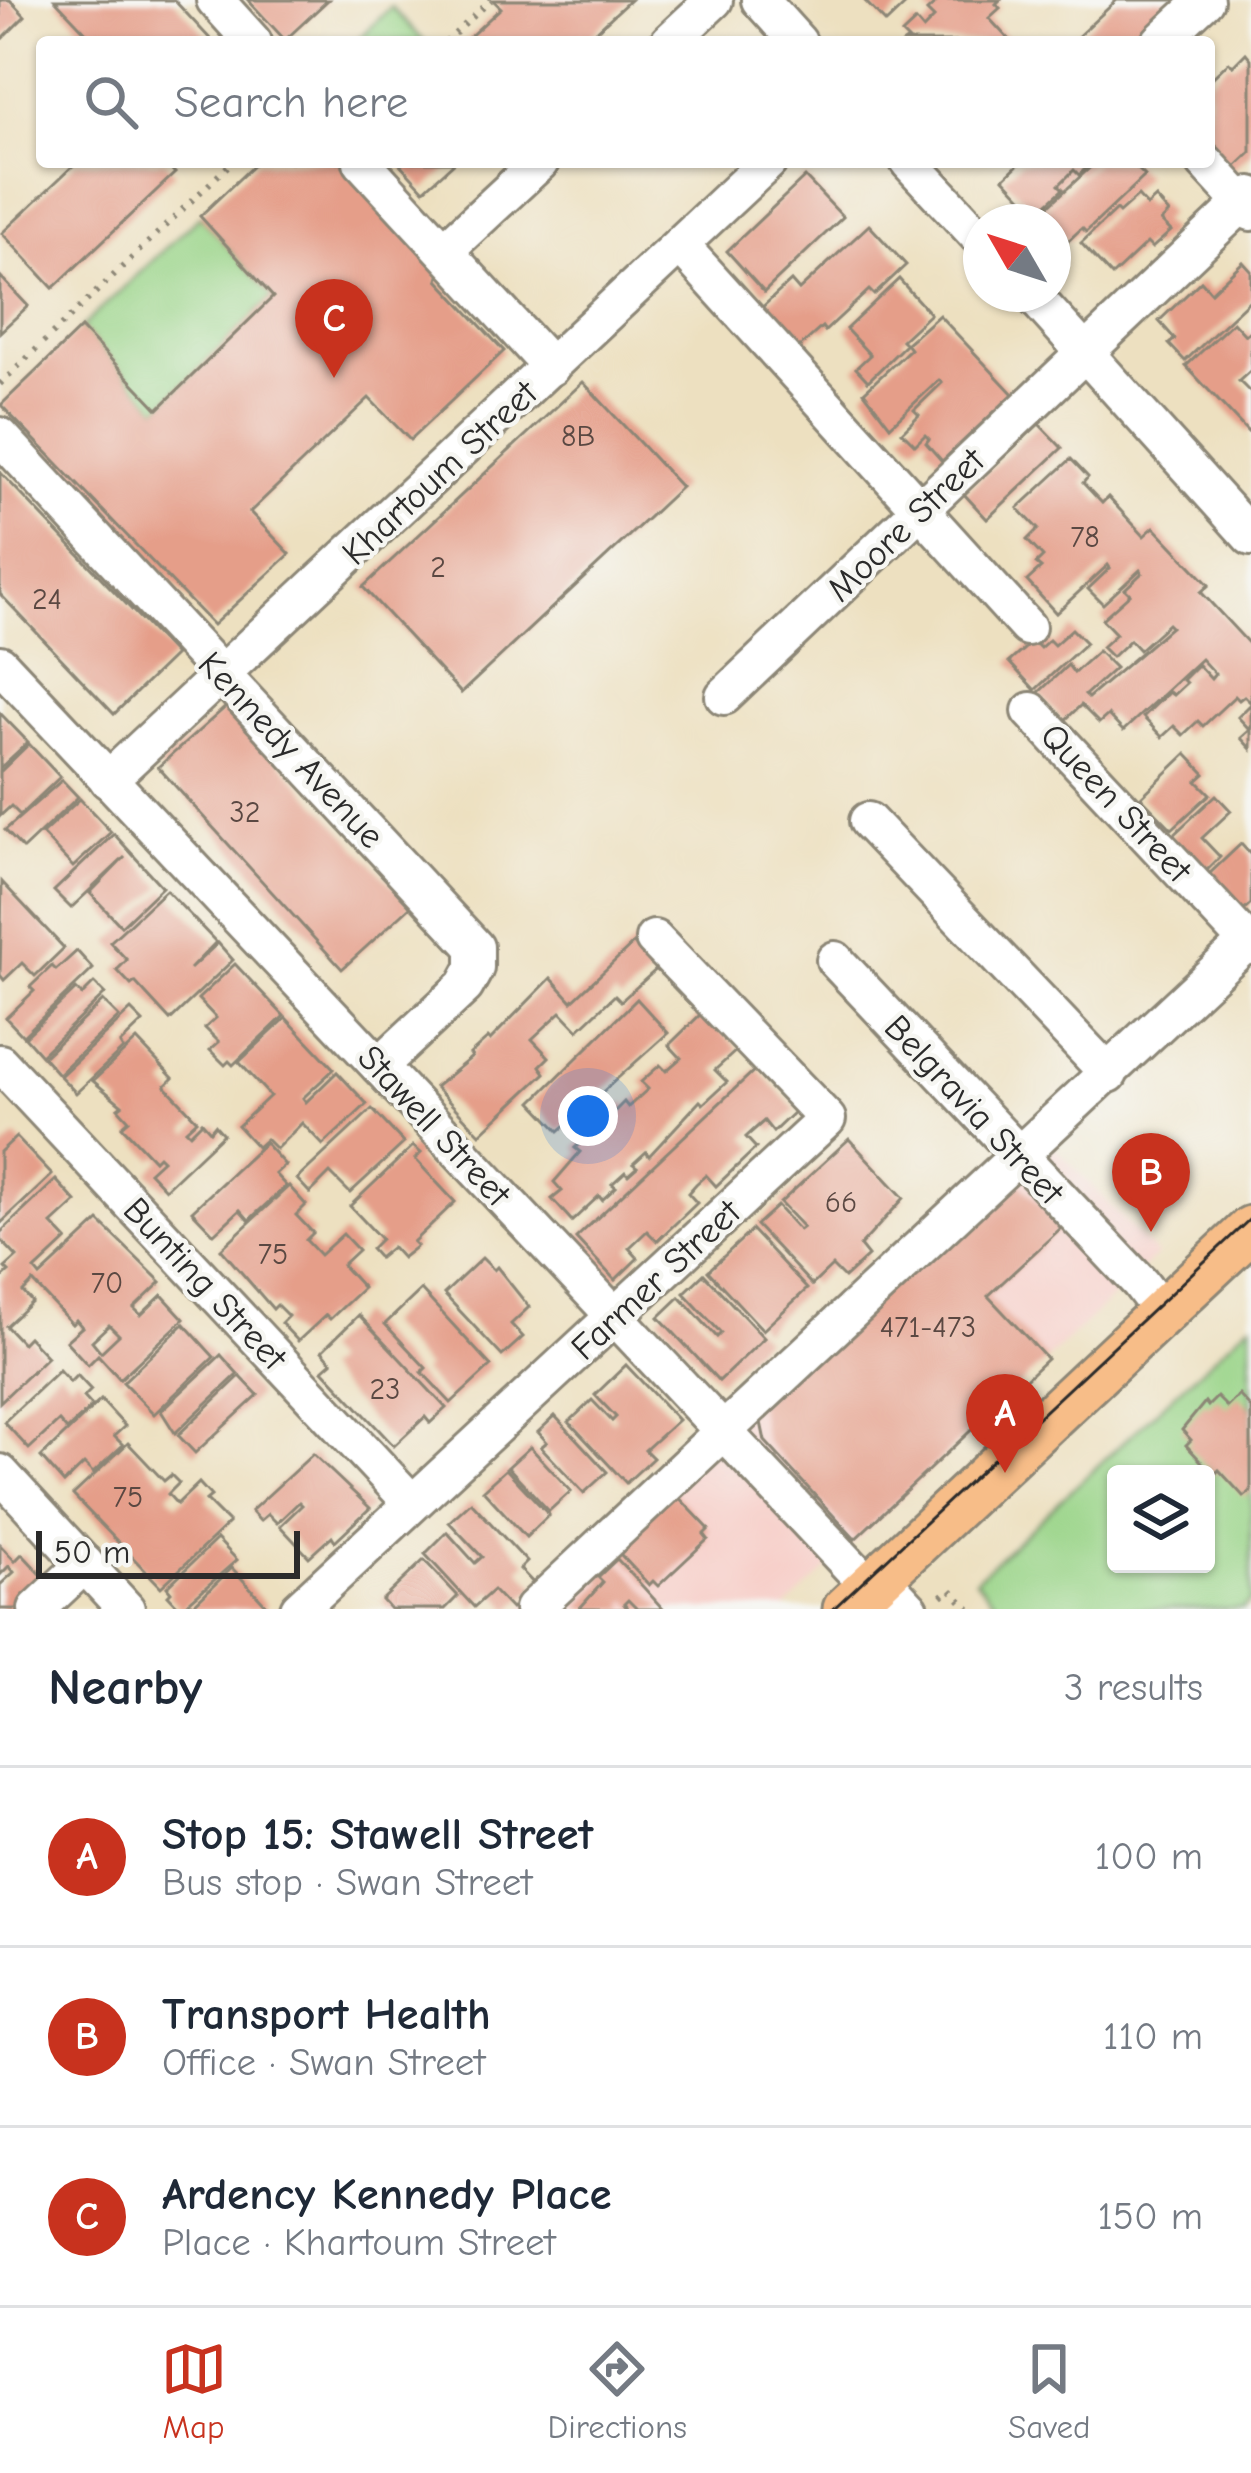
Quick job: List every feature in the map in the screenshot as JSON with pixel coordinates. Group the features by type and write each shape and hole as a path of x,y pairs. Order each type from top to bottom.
{"main road":[{"path":"877,1595 1251,1229"}],"street":[{"path":"215,0 248,36"},
{"path":"675,36 714,0"},
{"path":"760,0 793,36"},
{"path":"1166,36 1205,0"},
{"path":"368,168 551,367"},
{"path":"445,250 534,168"},
{"name":"Khartoum Street","path":"108,780 762,168"},
{"path":"915,168 963,220"},
{"path":"1211,168 1248,204"},
{"name":"Moore Street","path":"724,696 1248,204"},
{"path":"680,245 1028,627"},
{"path":"1049,312 1251,537"},
{"name":"Kennedy Avenue","path":"0,436 475,947 475,968 466,986 379,1066"},
{"name":"Stawell Street","path":"0,664 877,1595"},
{"name":"Queen Street","path":"1031,711 1249,945"},
{"path":"868,821 1109,1074"},
{"name":"Farmer Street","path":"299,1609 827,1119 654,939"},
{"path":"533,1609 1018,1154 1249,945"},
{"name":"Belgravia Street","path":"835,961 1140,1282 1162,1312"},
{"name":"Bunting Street","path":"0,1064 411,1502"},
{"path":"0,1473 126,1609"},
{"path":"37,1609 85,1564"}],"path":[{"path":"452,36 491,0"},
{"path":"0,384 226,168"},
{"path":"950,1589 969,1609"}],"shaded area":[{"path":"1033,1124 1157,1255 785,1609 521,1609"}],"green space":[{"path":"391,7 419,36 362,36"},
{"path":"200,216 273,297 158,409 81,328"},
{"path":"1251,1323 1251,1601 1243,1609 1002,1609 975,1580"}],"building":[{"path":"0,0 10,0 25,16 0,41"},
{"path":"55,0 174,0 207,36 89,36"},
{"path":"248,0 328,0 289,36 281,36"},
{"path":"493,0 630,0 591,36 471,36 501,8"},
{"path":"864,0 910,0 886,23"},
{"path":"939,0 1000,0 996,4 1000,8 989,18 1006,36 902,34 916,21 923,29 934,18 927,11"},
{"path":"1117,0 1184,0 1145,36 1078,36"},
{"path":"1246,53 1251,59 1251,152 1228,174 1215,160 1215,75 1229,62 1233,66"},
{"path":"71,168 170,168 175,173 53,288 2,233"},
{"path":"251,168 351,168 442,263 438,280 504,351 410,440 369,398 250,512 290,554 213,625 1,405 81,328 158,409 273,297 200,216"},
{"path":"404,168 448,168 424,190"},
{"path":"1015,168 1086,168 1079,175 1074,170 1047,204 1029,204 1004,178"},
{"path":"1090,168 1137,168 1145,176 1086,232 1082,228 1071,238 1071,204 1051,204"},
{"path":"805,177 843,217 764,292 727,251"},
{"path":"1138,196 1147,206 1156,198 1169,213 1161,221 1171,231 1152,248 1147,243 1112,276 1081,243"},
{"path":"869,225 906,265 874,295 869,290 825,331 822,327 795,351 758,311 791,281 799,290"},
{"path":"1243,262 1251,271 1251,299 1185,361 1169,344 1175,339 1159,321 1201,281 1211,292"},
{"path":"0,276 28,306 0,332"},
{"path":"899,279 930,314 868,381 856,368 870,355 846,329"},
{"path":"939,315 1013,394 942,461 925,435 915,445 902,432 919,415 914,410 942,383 939,380 890,426 864,392"},
{"path":"1233,322 1245,335 1251,330 1251,370 1239,381 1251,393 1248,432 1186,366"},
{"path":"583,382 681,487 461,693 363,587"},
{"path":"1039,424 1062,448 987,519 964,494"},
{"path":"1071,459 1088,477 1083,483 1102,503 1108,497 1144,536 1154,527 1209,585 1201,592 1251,646 1251,703 1244,696 1239,700 1235,696 1203,726 1198,721 1183,735 1174,726 1162,737 1143,717 1186,683 1183,680 1198,665 1211,679 1215,674 1201,659 1123,731 1108,715 1099,723 1081,705 1064,721 1038,693 1068,665 1074,673 1098,651 1115,668 1085,695 1088,698 1171,627 1168,624 1139,650 1130,640 1112,657 1102,647 1116,634 1102,619 1130,594 1125,589 1140,570 1103,604 1088,589 1108,565 1056,613 1027,581 1041,568 1036,564 1043,557 1027,540 1038,529 1018,508"},
{"path":"0,472 175,655 114,714 0,594"},
{"path":"1072,629 1086,643 1035,690 1009,662 1033,641 1040,648 1049,640 1054,645"},
{"path":"1251,704 1251,749 1241,738 1250,730 1238,717"},
{"path":"228,705 411,906 342,969 158,767"},
{"path":"0,713 28,742 0,768"},
{"path":"29,744 60,777 20,815 11,806 0,816 0,772"},
{"path":"1186,754 1205,774 1197,781 1210,794 1172,829 1141,797"},
{"path":"62,780 78,797 23,849 5,830"},
{"path":"1216,795 1231,811 1202,838 1220,857 1204,873 1170,838"},
{"path":"80,799 111,832 73,867 42,834"},
{"path":"114,834 162,887 121,926 90,893 125,857 71,908 54,891"},
{"path":"1241,844 1251,855 1251,904 1241,913 1207,876"},
{"path":"2,882 64,948 35,976 22,963 4,980 0,975"},
{"path":"166,890 216,942 190,969 218,943 233,960 170,1020 135,982 131,985 117,970 127,960 110,942"},
{"path":"636,941 660,966 621,1001 615,995 578,1030 561,1012 532,1039 549,1057 540,1066 545,1073 480,1134 435,1087 551,978 572,1001"},
{"path":"77,951 93,969 23,1036 6,1018 52,966 56,970"},
{"path":"235,964 284,1016 233,1065 229,1061 225,1065 210,1050 219,1042 205,1028 216,1018 198,999"},
{"path":"94,983 105,994 41,1055 25,1037 76,989 82,995"},
{"path":"637,999 668,1033 559,1131 532,1102"},
{"path":"103,1001 119,1017 58,1074 43,1057"},
{"path":"131,1010 143,1022 120,1044 123,1049 76,1093 60,1076"},
{"path":"703,1012 738,1049 715,1070 727,1082 703,1104 700,1101 649,1156 646,1152 633,1164 637,1167 612,1184 616,1187 602,1200 599,1196 572,1221 552,1199 562,1191 554,1182 580,1152 575,1148 613,1122 609,1117 624,1102 628,1107 648,1089 641,1082 660,1065 666,1071 681,1058 669,1045"},
{"path":"286,1018 334,1069 303,1098 306,1102 337,1072 367,1104 323,1145 302,1123 276,1149 266,1139 257,1147 238,1126 270,1096 239,1062"},
{"path":"137,1040 173,1078 165,1086 197,1120 186,1130 190,1134 202,1122 210,1131 215,1125 223,1134 165,1189 149,1172 162,1160 158,1156 154,1160 122,1126 129,1120 118,1108 122,1105 93,1081"},
{"path":"757,1068 796,1110 773,1132 764,1121 746,1137 756,1148 716,1186 706,1175 696,1184 688,1193 697,1203 657,1241 647,1231 629,1248 638,1258 615,1280 576,1238"},
{"path":"372,1109 404,1143 350,1193 330,1173 310,1193 297,1179"},
{"path":"16,1137 52,1175 0,1224 0,1152"},
{"path":"849,1139 904,1198 860,1246 868,1256 844,1278 832,1266 812,1285 756,1225 777,1206 799,1230 803,1227 780,1203"},
{"path":"265,1143 285,1165 275,1174 286,1186 249,1220 240,1210 214,1234 192,1211"},
{"path":"413,1146 421,1153 415,1159 455,1202 402,1258 392,1247 379,1258 371,1249 381,1239 350,1206"},
{"path":"1007,1169 1061,1228 988,1296 1047,1359 855,1539 765,1441 757,1403"},
{"path":"56,1180 76,1202 52,1224 67,1240 35,1270 40,1276 99,1221 161,1282 134,1308 141,1315 162,1295 184,1319 120,1379 98,1355 88,1365 66,1341 82,1327 76,1320 72,1324 33,1282 23,1292 32,1302 6,1326 22,1343 28,1337 47,1357 0,1402 0,1280 17,1257 0,1233","holes":["109,1325 119,1335 101,1352 92,1341"]},
{"path":"289,1186 306,1205 296,1215 313,1233 306,1240 320,1255 343,1234 358,1250 342,1265 363,1288 298,1341 281,1323 288,1316 277,1305 273,1309 221,1249"},
{"path":"752,1230 807,1289 763,1330 708,1271"},
{"path":"482,1258 494,1270 497,1267 529,1307 511,1324 523,1337 502,1356 444,1294"},
{"path":"704,1274 764,1338 719,1381 659,1317 680,1297 717,1337 721,1333 684,1293"},
{"path":"421,1290 491,1366 451,1403 385,1324"},
{"path":"359,1315 446,1408 430,1423 425,1417 394,1446 323,1370 332,1362 322,1351"},
{"path":"184,1324 214,1357 154,1414 123,1382"},
{"path":"221,1355 238,1374 175,1433 161,1411"},
{"path":"626,1365 678,1420 645,1450 653,1458 626,1483 569,1422 592,1400 612,1421 616,1417 595,1395"},
{"path":"59,1370 70,1382 77,1375 91,1390 84,1397 92,1406 67,1430 59,1421 29,1449 4,1422"},
{"path":"240,1376 258,1395 195,1453 178,1435"},
{"path":"1239,1395 1251,1408 1251,1491 1244,1497 1219,1470 1215,1474 1215,1465 1205,1465 1186,1445 1191,1440 1182,1430 1205,1402 1208,1406 1217,1397 1227,1407"},
{"path":"101,1400 125,1426 114,1436 123,1445 93,1473 84,1464 64,1483 41,1457"},
{"path":"555,1416 607,1472 584,1493 541,1447 547,1442 538,1432"},
{"path":"128,1443 164,1481 171,1475 179,1483 168,1494 177,1504 199,1483 211,1496 206,1500 229,1523 161,1587 73,1495"},
{"path":"530,1447 571,1491 549,1511 508,1467"},
{"path":"313,1454 370,1508 335,1541 332,1536 309,1557 280,1526 302,1505 299,1502 277,1523 268,1514 260,1521 251,1511"},
{"path":"506,1469 549,1515 526,1537 483,1490"},
{"path":"668,1486 709,1529 704,1534 708,1539 658,1586 653,1581 649,1585 609,1542"},
{"path":"471,1502 527,1562 520,1569 536,1586 511,1609 493,1590 474,1607 425,1554 447,1532 475,1563 482,1557 449,1522"},
{"path":"217,1539 237,1560 181,1609 167,1587"},
{"path":"0,1545 15,1561 22,1554 50,1584 23,1609 0,1609 0,1585 14,1572 9,1566 0,1575"},
{"path":"617,1559 663,1609 637,1609 628,1600 624,1604 628,1609 579,1609 603,1582 598,1577"},
{"path":"424,1560 458,1596 445,1609 390,1609 382,1600"},
{"path":"232,1568 266,1605 262,1609 189,1609"}],"tram line":[{"path":"833,1609 1251,1218"}],"place":[{"name":"Ardency Kennedy Place","path":"334,378"},
{"name":"Transport Health","path":"1151,1232"},
{"name":"Stop 15: Stawell Street","path":"1005,1473"}]}
